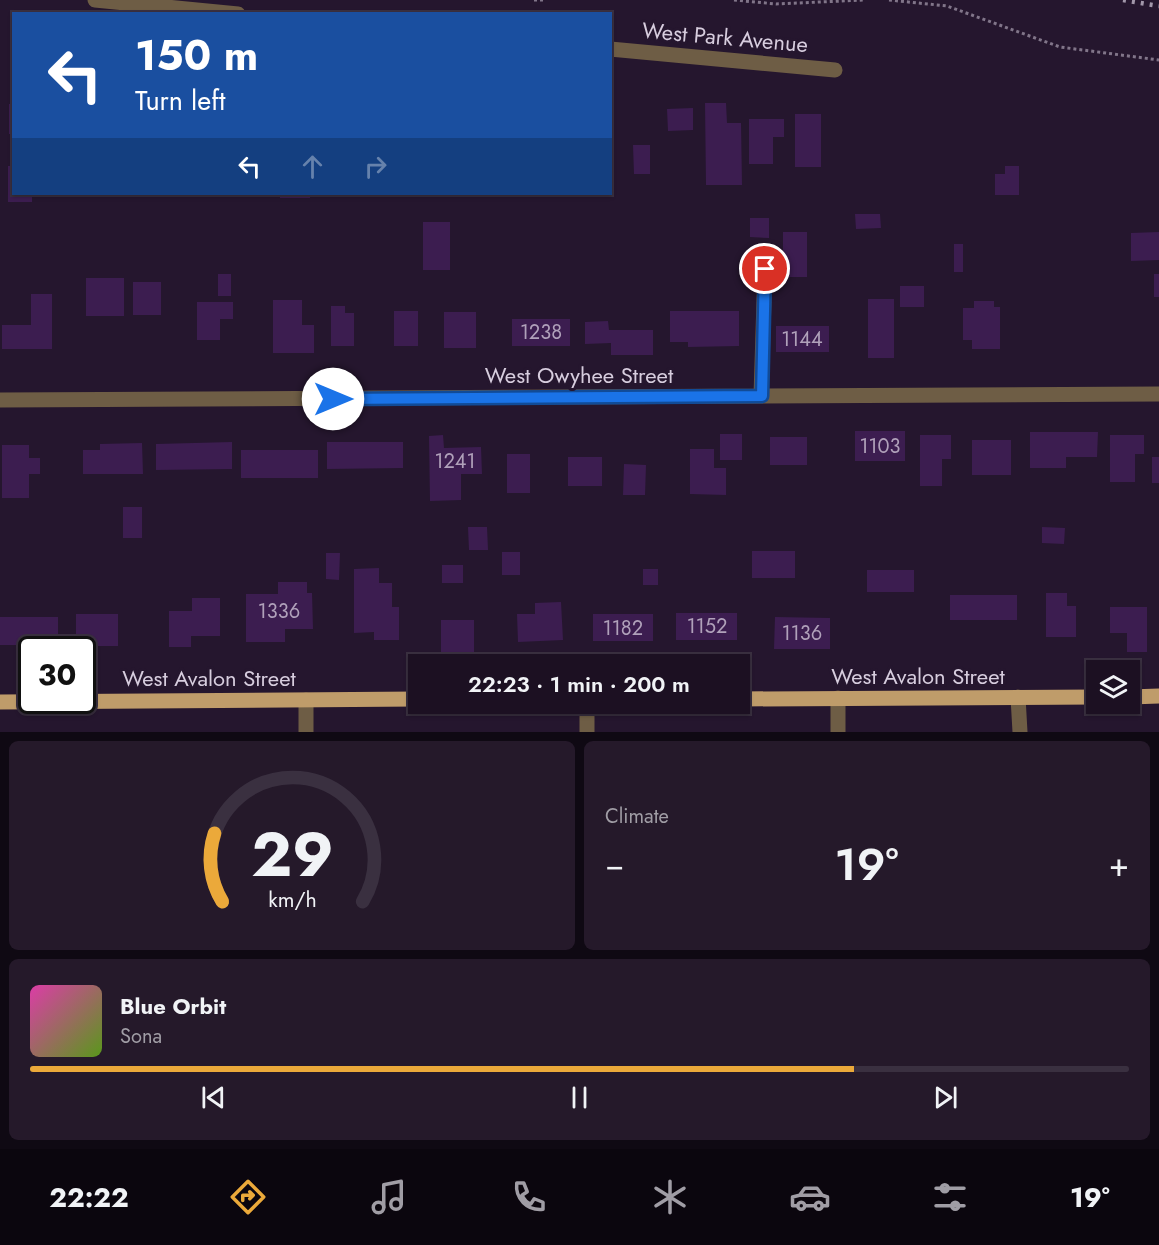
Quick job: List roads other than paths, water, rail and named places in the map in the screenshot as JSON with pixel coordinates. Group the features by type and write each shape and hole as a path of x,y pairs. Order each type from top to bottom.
{"main road":[{"path":"1140,697 1159,696"},
{"name":"West Avalon Street","path":"750,699 1086,697"},
{"name":"West Avalon Street","path":"0,702 408,699"}],"street":[{"path":"95,0 218,12"},
{"name":"West Park Avenue","path":"612,49 835,70"},
{"path":"762,396 765,269"},
{"name":"West Owyhee Street","path":"0,400 1159,394"},
{"path":"1018,697 1020,732"},
{"path":"837,698 838,732"},
{"path":"306,700 306,732"},
{"path":"587,714 587,732"}],"railway":[{"path":"1123,0 1159,6"}]}
